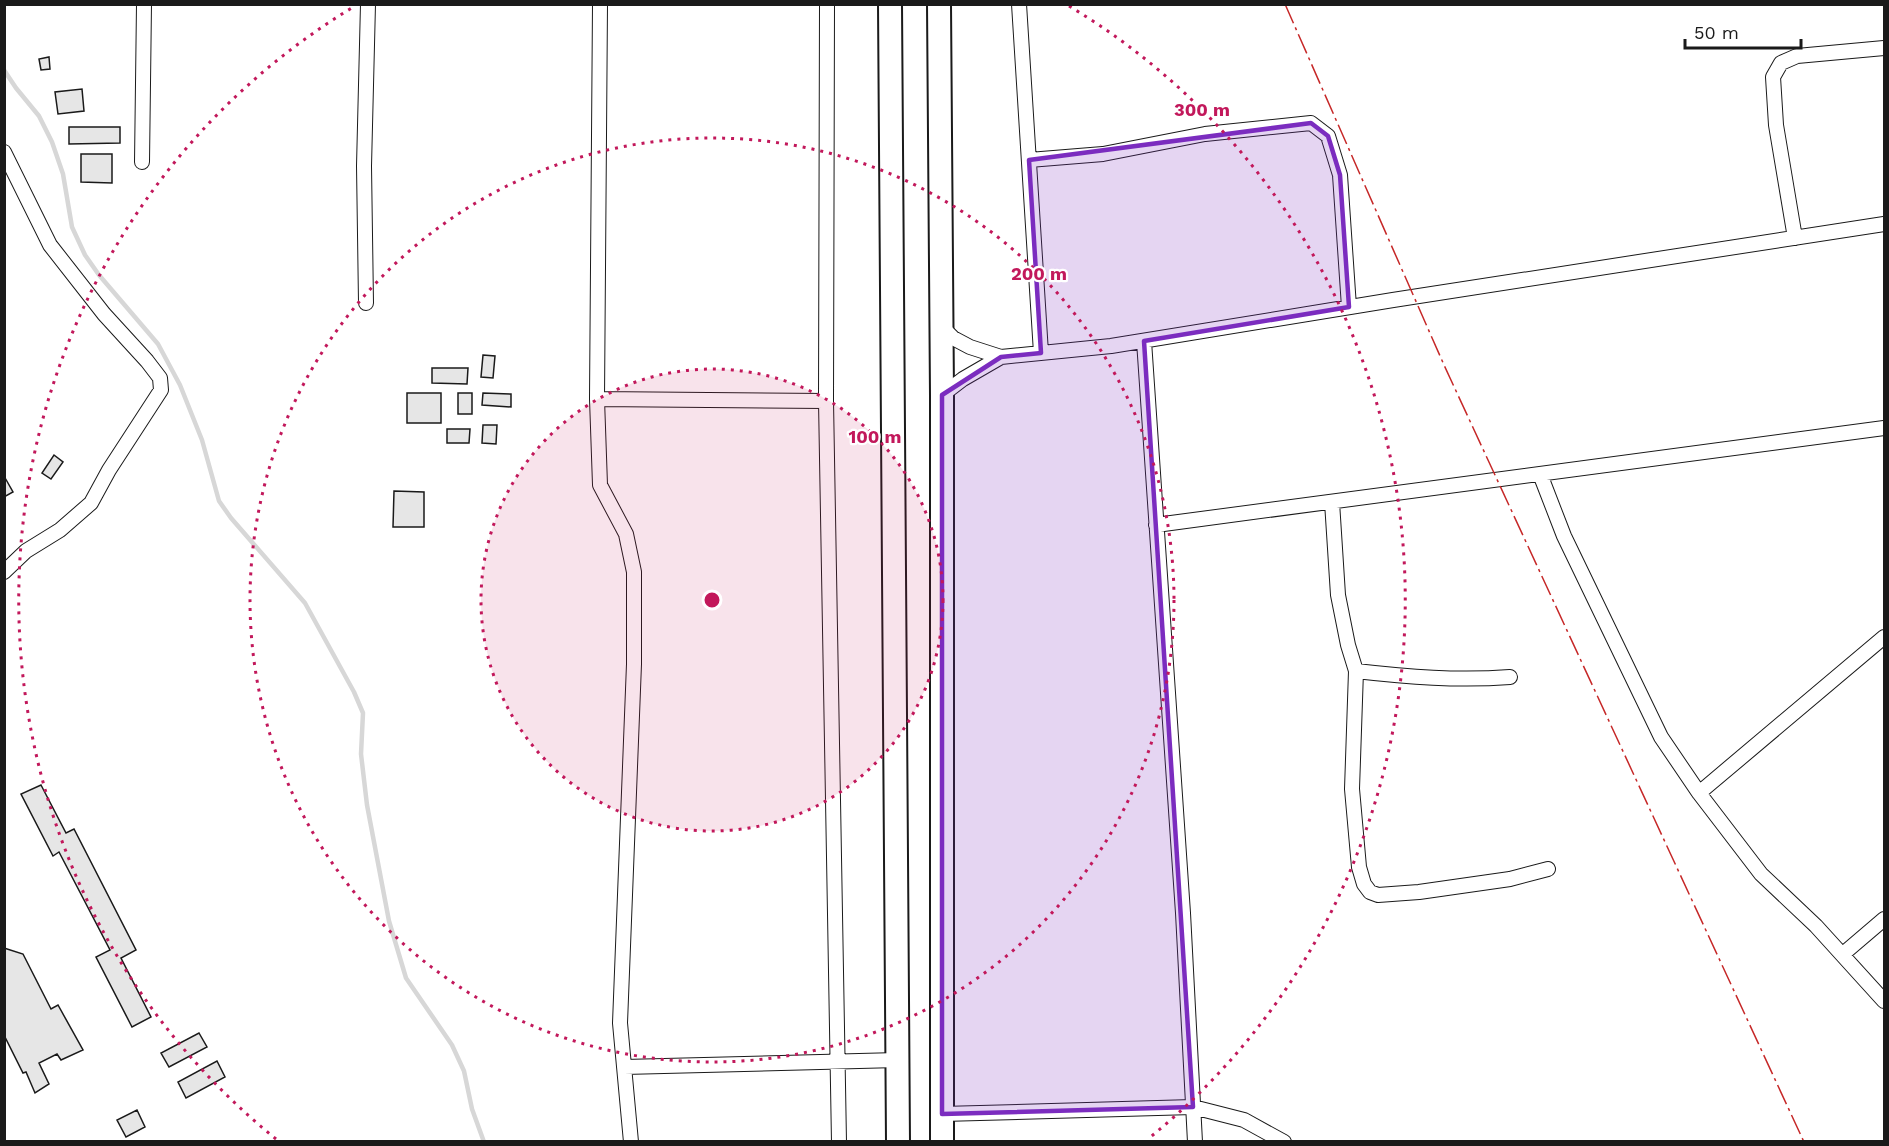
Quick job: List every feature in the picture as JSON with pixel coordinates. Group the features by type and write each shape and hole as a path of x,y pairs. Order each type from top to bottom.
{"highway":[{"path":"890,4 898,1142"},
{"path":"939,4 942,327 942,1142"}],"street":[{"path":"142,162 144,4"},
{"path":"366,303 364,166 368,4"},
{"path":"600,4 597,399 600,485 626,534 634,572 634,664 620,1023 631,1142"},
{"path":"827,4 826,401 839,1142"},
{"path":"1019,4 1041,353"},
{"path":"1795,238 1776,125 1773,77 1780,63 1797,56 1884,48"},
{"path":"1029,160 1102,154 1205,134 1311,123 1328,136 1340,175 1349,307"},
{"path":"4,152 50,245 104,314 147,361 160,378 161,390 91,503 60,530 26,550 4,572"},
{"path":"942,327 953,338 970,347 1001,357 1111,346 1884,224"},
{"path":"1144,341 1182,901 1195,1142"},
{"path":"942,395 963,379 1001,357"},
{"path":"597,399 826,401"},
{"path":"1156,525 1884,428"},
{"path":"1540,474 1564,536 1661,737 1699,793 1761,874 1816,926 1884,1001"},
{"path":"1332,502 1338,595 1356,671 1352,789 1359,867 1364,884 1370,892 1378,895 1419,892 1510,879 1548,869"},
{"path":"1699,793 1884,637"},
{"path":"1356,671 1412,678 1472,680 1510,677"},
{"path":"1843,954 1884,919"},
{"path":"624,1067 898,1059"},
{"path":"942,1114 1193,1107 1244,1120 1284,1142"}],"highlighted area":[{"path":"1311,123 1328,136 1340,175 1349,307 1144,341 1193,1107 942,1114 942,395 1001,357 1041,353 1029,160"}],"building":[{"path":"49,57 50,69 41,70 39,59"},
{"path":"82,89 84,111 58,114 55,92"},
{"path":"69,127 120,127 120,143 69,144"},
{"path":"81,154 112,154 112,183 81,182"},
{"path":"483,355 495,356 493,378 481,377"},
{"path":"432,368 468,368 467,384 432,383"},
{"path":"407,393 441,393 441,423 407,423"},
{"path":"458,393 472,393 472,414 458,414"},
{"path":"483,393 511,394 511,407 482,405"},
{"path":"483,425 497,425 496,444 482,443"},
{"path":"447,429 470,429 469,443 447,443"},
{"path":"54,455 63,462 51,479 42,473"},
{"path":"4,476 13,492 4,497"},
{"path":"394,491 424,492 424,527 393,527"},
{"path":"41,785 66,833 74,829 136,950 121,958 151,1017 132,1027 96,957 110,950 59,852 53,856 21,794"},
{"path":"4,948 23,954 51,1009 58,1005 83,1050 61,1060 57,1054 39,1063 49,1084 35,1093 26,1072 23,1073 4,1035"},
{"path":"199,1033 207,1047 169,1067 161,1053"},
{"path":"217,1061 225,1077 186,1098 178,1082"},
{"path":"137,1110 145,1127 126,1137 117,1120"}],"waterway":[{"path":"4,70 39,116 52,142 63,174 72,227 85,255 99,275 158,344 180,385 202,440 219,501 305,603 354,692 363,713 361,754 367,805 389,921 406,978 452,1045 464,1071 472,1109 484,1142"}],"power":[{"path":"1285,4 1444,365 1804,1142"}]}
